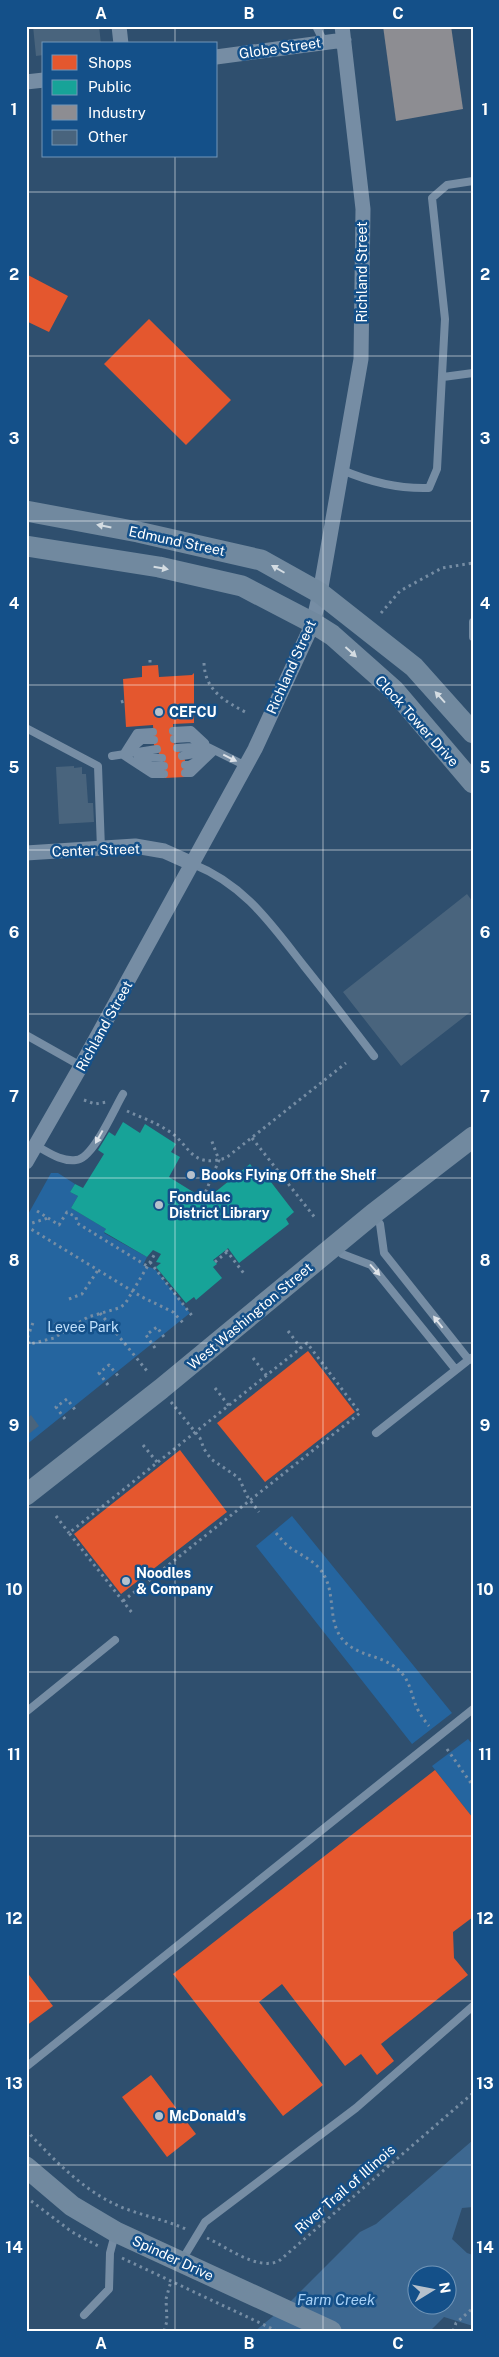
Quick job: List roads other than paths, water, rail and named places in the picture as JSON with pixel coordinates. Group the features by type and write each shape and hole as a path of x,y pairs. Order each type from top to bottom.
{"main road":[{"name":"Edmund Street","path":"26,512 138,532 261,560 320,593"},
{"path":"26,546 159,567 242,586 313,622"},
{"path":"320,593 414,667 473,733"},
{"name":"Clock Tower Drive","path":"313,622 332,635 394,690 473,784"},
{"name":"West Washington Street","path":"26,1495 161,1389 373,1214 473,1137"},
{"name":"Spinder Drive","path":"26,2167 72,2206 116,2232 331,2331"}],"street":[{"path":"119,26 121,42"},
{"name":"Globe Street","path":"218,57 324,42 343,33"},
{"name":"Richland Street","path":"26,1162 246,766 313,622 320,593 361,359 362,219 343,33"},
{"path":"26,82 42,80"},
{"name":"Center Street","path":"26,853 135,846 164,851 193,864"}],"lane":[{"path":"316,26 324,42"},
{"path":"342,470 364,479 407,489 428,488 437,469 445,319 432,198 447,185 473,181"},
{"path":"443,377 473,373"},
{"path":"473,622 473,638"},
{"path":"26,728 98,766 101,849"},
{"path":"174,735 191,730 214,751"},
{"path":"123,755 137,733 154,736"},
{"path":"177,748 192,747 214,751 246,766"},
{"path":"112,756 157,749"},
{"path":"182,756 214,751"},
{"path":"185,769 214,751"},
{"path":"123,755 146,759 164,766 152,774 123,755"},
{"path":"193,864 216,874 241,892 264,915 374,1056"},
{"path":"26,1035 81,1066"},
{"path":"35,1145 62,1159 76,1160 83,1158 92,1150 123,1094"},
{"path":"373,1214 380,1224 384,1254 471,1359 376,1433"},
{"path":"334,1246 342,1254 371,1265 456,1370"},
{"path":"26,1712 115,1640"},
{"path":"26,2067 473,1709"},
{"path":"182,2262 205,2222 356,2108 473,2006"},
{"path":"84,2315 109,2289 110,2253 116,2232"}],"water":[{"name":"Farm Creek","path":"473,2140 473,2207 462,2208 452,2239 467,2253 473,2255 473,2326 444,2317 430,2331 255,2331 288,2304 360,2232 376,2224"}],"place":[{"name":"CEFCU","path":"159,712"},
{"name":"Books Flying Off the Shelf","path":"191,1175"},
{"name":"Fondulac District Library","path":"159,1205"},
{"name":"Noodles & Company","path":"126,1581"},
{"name":"McDonald's","path":"159,2116"}],"park label":[{"name":"Levee Park","path":"83,1327"}]}
